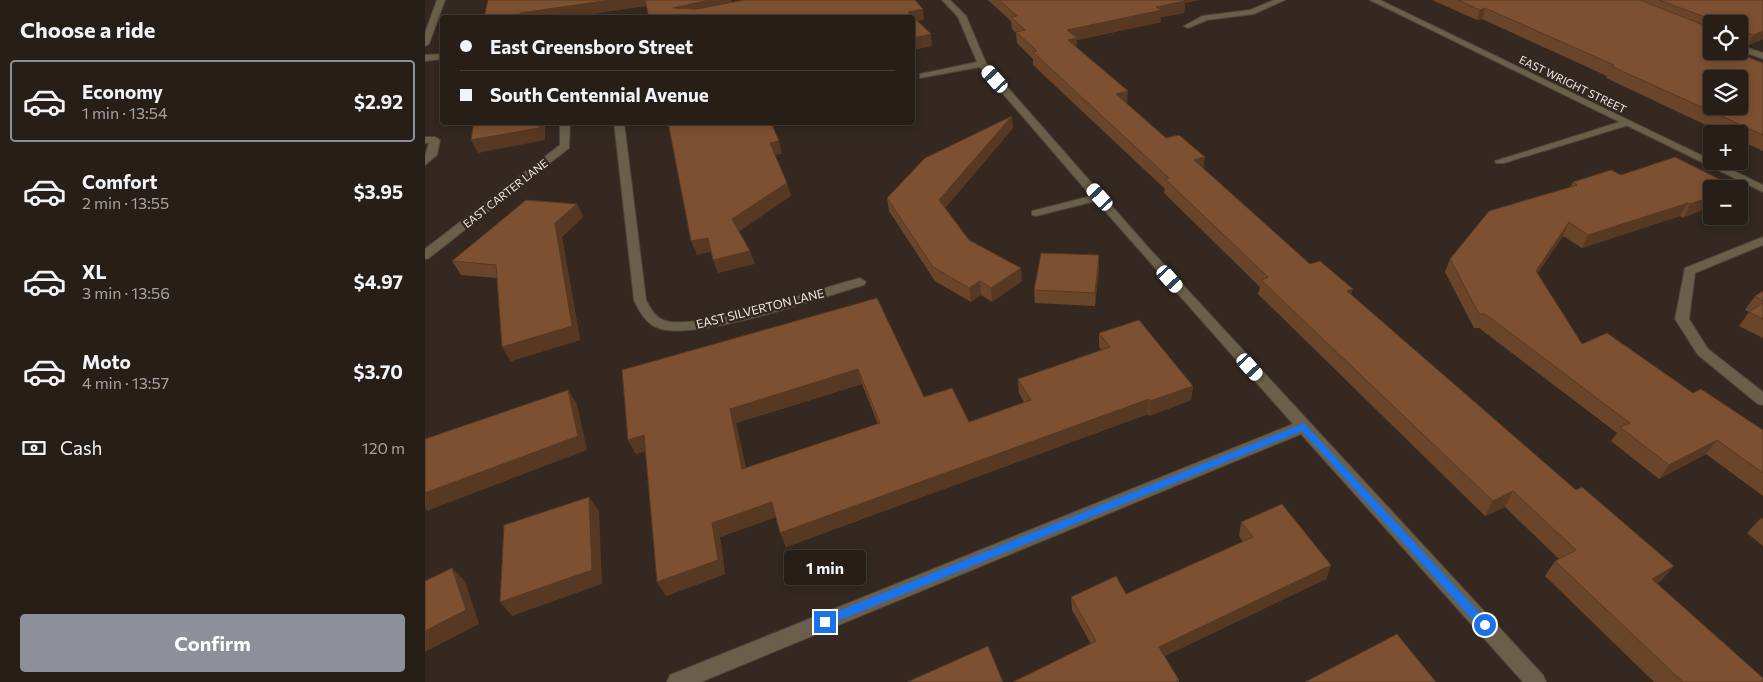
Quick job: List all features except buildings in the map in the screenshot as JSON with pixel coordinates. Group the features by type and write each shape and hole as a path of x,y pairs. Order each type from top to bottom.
{"street":[{"path":"425,44 441,0"},
{"path":"946,0 962,16 982,64 1100,197 1143,249 1536,682"},
{"path":"1188,26 1205,18 1251,12 1281,0"},
{"name":"EAST WRIGHT STREET","path":"1373,0 1763,189"},
{"path":"1748,50 1763,56"},
{"path":"425,58 440,56"},
{"path":"923,76 982,64"},
{"name":"EAST CARTER LANE","path":"425,255 565,146 565,125"},
{"name":"EAST SILVERTON LANE","path":"619,125 640,300 647,314 663,325 687,326 715,322 860,282"},
{"path":"425,140 435,140 432,156 425,162"},
{"path":"1035,213 1100,197"},
{"path":"1763,241 1689,271 1682,319 1703,352 1763,400"},
{"path":"677,682 1304,426"}],"lane":[{"path":"1500,161 1626,123"}],"route":[{"path":"825,622 1304,426 1485,625"}]}
